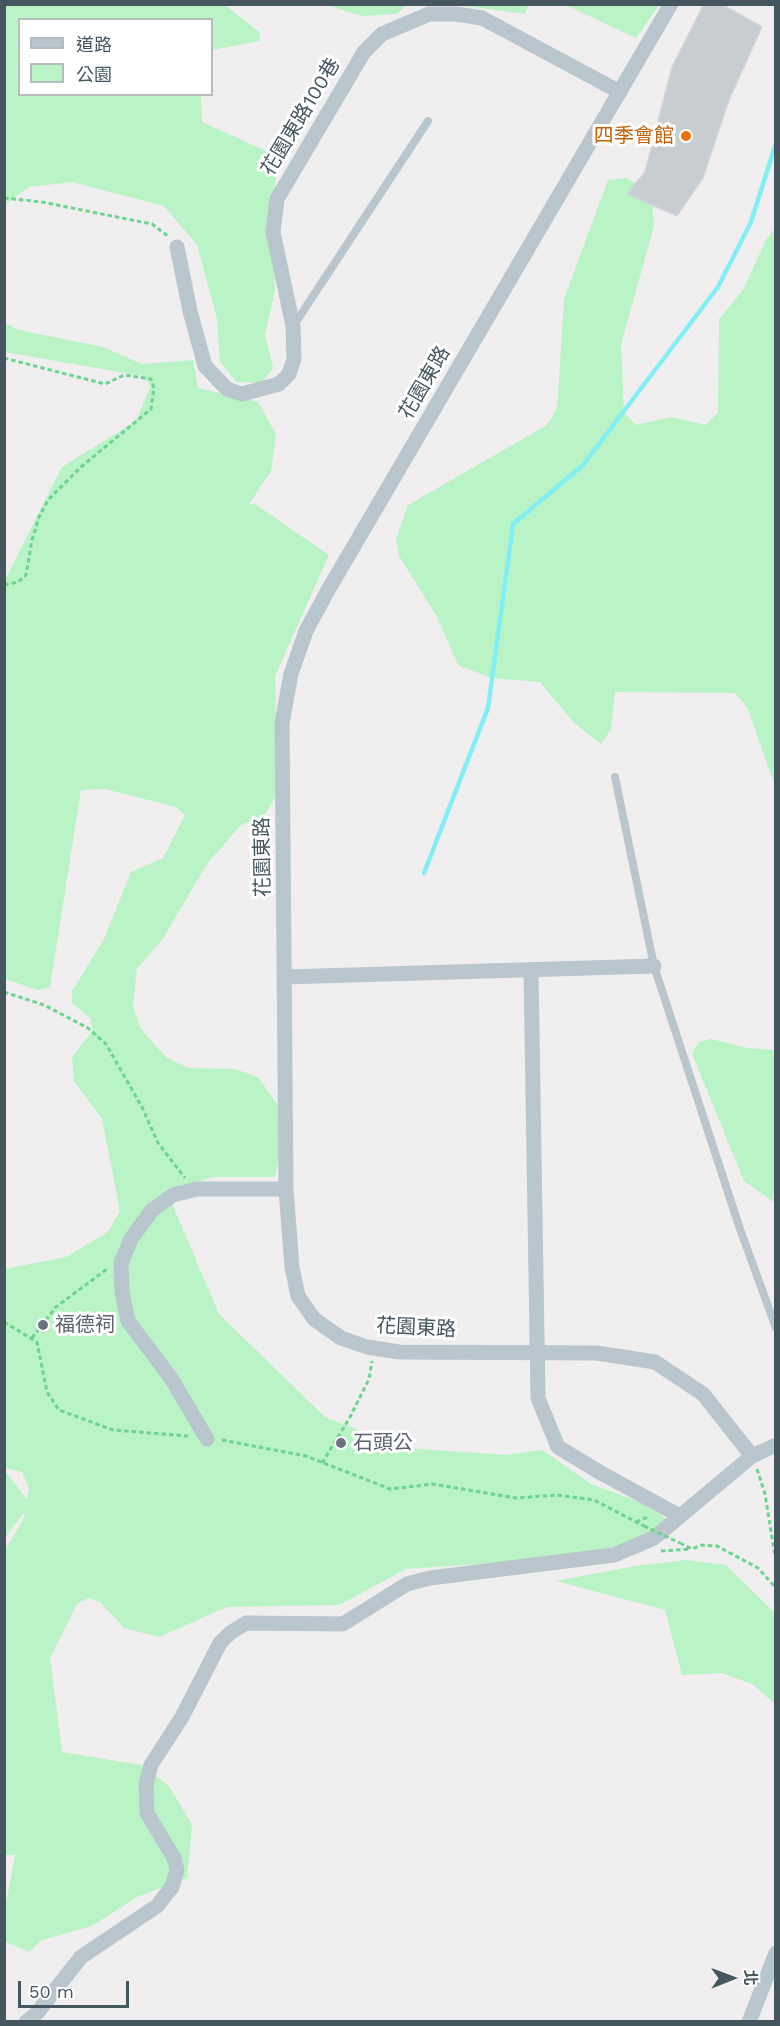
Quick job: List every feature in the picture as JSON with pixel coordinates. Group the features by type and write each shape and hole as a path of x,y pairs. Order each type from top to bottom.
{"street":[{"name":"花園東路","path":"671,4 306,631 291,675 282,723 286,1189 292,1267 298,1296 314,1319 341,1338 374,1348 399,1352 597,1353 655,1362 703,1394 752,1456"},
{"name":"花園東路100巷","path":"177,247 190,311 205,366 226,389 242,394 279,384 289,374 294,359 293,326 273,232 277,199 364,52 382,34 429,14 456,14 482,18 620,92"},
{"path":"285,977 654,966"},
{"path":"531,971 538,1398 558,1447 680,1516"},
{"path":"207,1438 171,1378 128,1321 122,1292 121,1263 131,1239 152,1210 173,1195 197,1189 286,1189"},
{"path":"26,2022 38,2013 81,1957 157,1906 172,1887 177,1870 174,1857 147,1813 146,1784 151,1765 182,1717 220,1643 230,1633 246,1623 343,1624 407,1584 422,1580 614,1556 645,1544 752,1456 776,1445"},
{"path":"748,2022 776,1953"}],"lane":[{"path":"293,326 428,121"},
{"path":"615,777 654,966 740,1229 776,1328"}],"path":[{"path":"4,198 42,202 152,224 165,232 177,247"},
{"path":"4,358 105,384 124,375 151,378 154,388 151,409 81,467 48,500 39,517 32,540 26,575 18,582 4,585"},
{"path":"4,992 44,1005 88,1028 106,1044 142,1107 158,1143 180,1173 197,1189"},
{"path":"32,1338 56,1307 70,1295 110,1266 121,1263"},
{"path":"4,1322 37,1342 48,1392 59,1410 113,1430 207,1438 306,1456 355,1473 390,1489 433,1484 516,1498 557,1495 586,1498 692,1549"},
{"path":"322,1463 349,1419 369,1379 374,1348"},
{"path":"752,1456 765,1494 776,1562"},
{"path":"645,1544 665,1552 692,1549 702,1545 717,1546 758,1568 776,1588"}],"green space":[{"path":"5,5 225,5 259,32 260,41 213,50 213,18 18,18 18,96 201,96 202,122 279,157 270,219 275,291 265,334 273,368 262,383 237,382 220,362 217,319 197,245 164,206 72,182 29,187 8,202 5,208"},
{"path":"326,5 403,5 404,8 397,14 362,16"},
{"path":"459,5 528,5 525,14"},
{"path":"566,5 659,5 636,38"},
{"path":"626,178 651,192 654,226 621,344 624,412 636,425 671,417 706,425 718,412 719,319 743,290 766,240 775,228 775,786 747,707 735,693 615,692 611,729 601,744 574,723 540,682 491,678 458,665 436,615 399,556 396,539 408,505 547,425 557,409 564,299 608,180"},
{"path":"5,323 19,330 103,347 142,364 193,360 198,388 258,402 276,434 271,471 249,504 255,504 329,555 275,676 277,794 264,816 241,825 207,864 162,940 137,968 133,1006 141,1029 166,1057 188,1068 235,1069 258,1077 286,1117 275,1177 213,1177 177,1188 170,1199 219,1314 325,1417 406,1448 506,1455 542,1450 591,1484 648,1505 667,1520 664,1532 579,1557 406,1569 339,1605 227,1607 159,1637 124,1628 100,1602 89,1598 77,1604 50,1658 62,1752 141,1765 169,1786 192,1825 187,1878 137,1897 92,1926 42,1940 29,1952 4,1941 5,1909 15,1855 4,1855 4,1552 23,1520 25,1511 5,1538 5,1473 27,1500 29,1488 22,1472 5,1468 5,1269 66,1257 108,1232 120,1211 102,1119 74,1081 72,1057 93,1030 90,1018 72,1003 72,991 104,939 131,872 163,858 185,815 176,807 105,789 81,790 50,987 38,990 5,979 5,580 62,467 136,421 151,385 142,376 5,352"},
{"path":"711,1039 748,1048 775,1050 775,1203 744,1181 692,1054 699,1042"},
{"path":"686,1560 726,1565 775,1613 775,1704 752,1684 721,1673 682,1675 665,1610 556,1581 635,1566"}],"building":[{"name":"四季會館","path":"704,4 721,4 762,27 729,100 703,178 677,216 627,194 645,172 672,67"}],"waterway":[{"path":"424,873 488,708 513,524 583,465 718,287 751,222 776,143"}],"place":[{"name":"四季會館","path":"686,136"},
{"name":"福德祠","path":"43,1325"},
{"name":"石頭公","path":"341,1443"}]}
